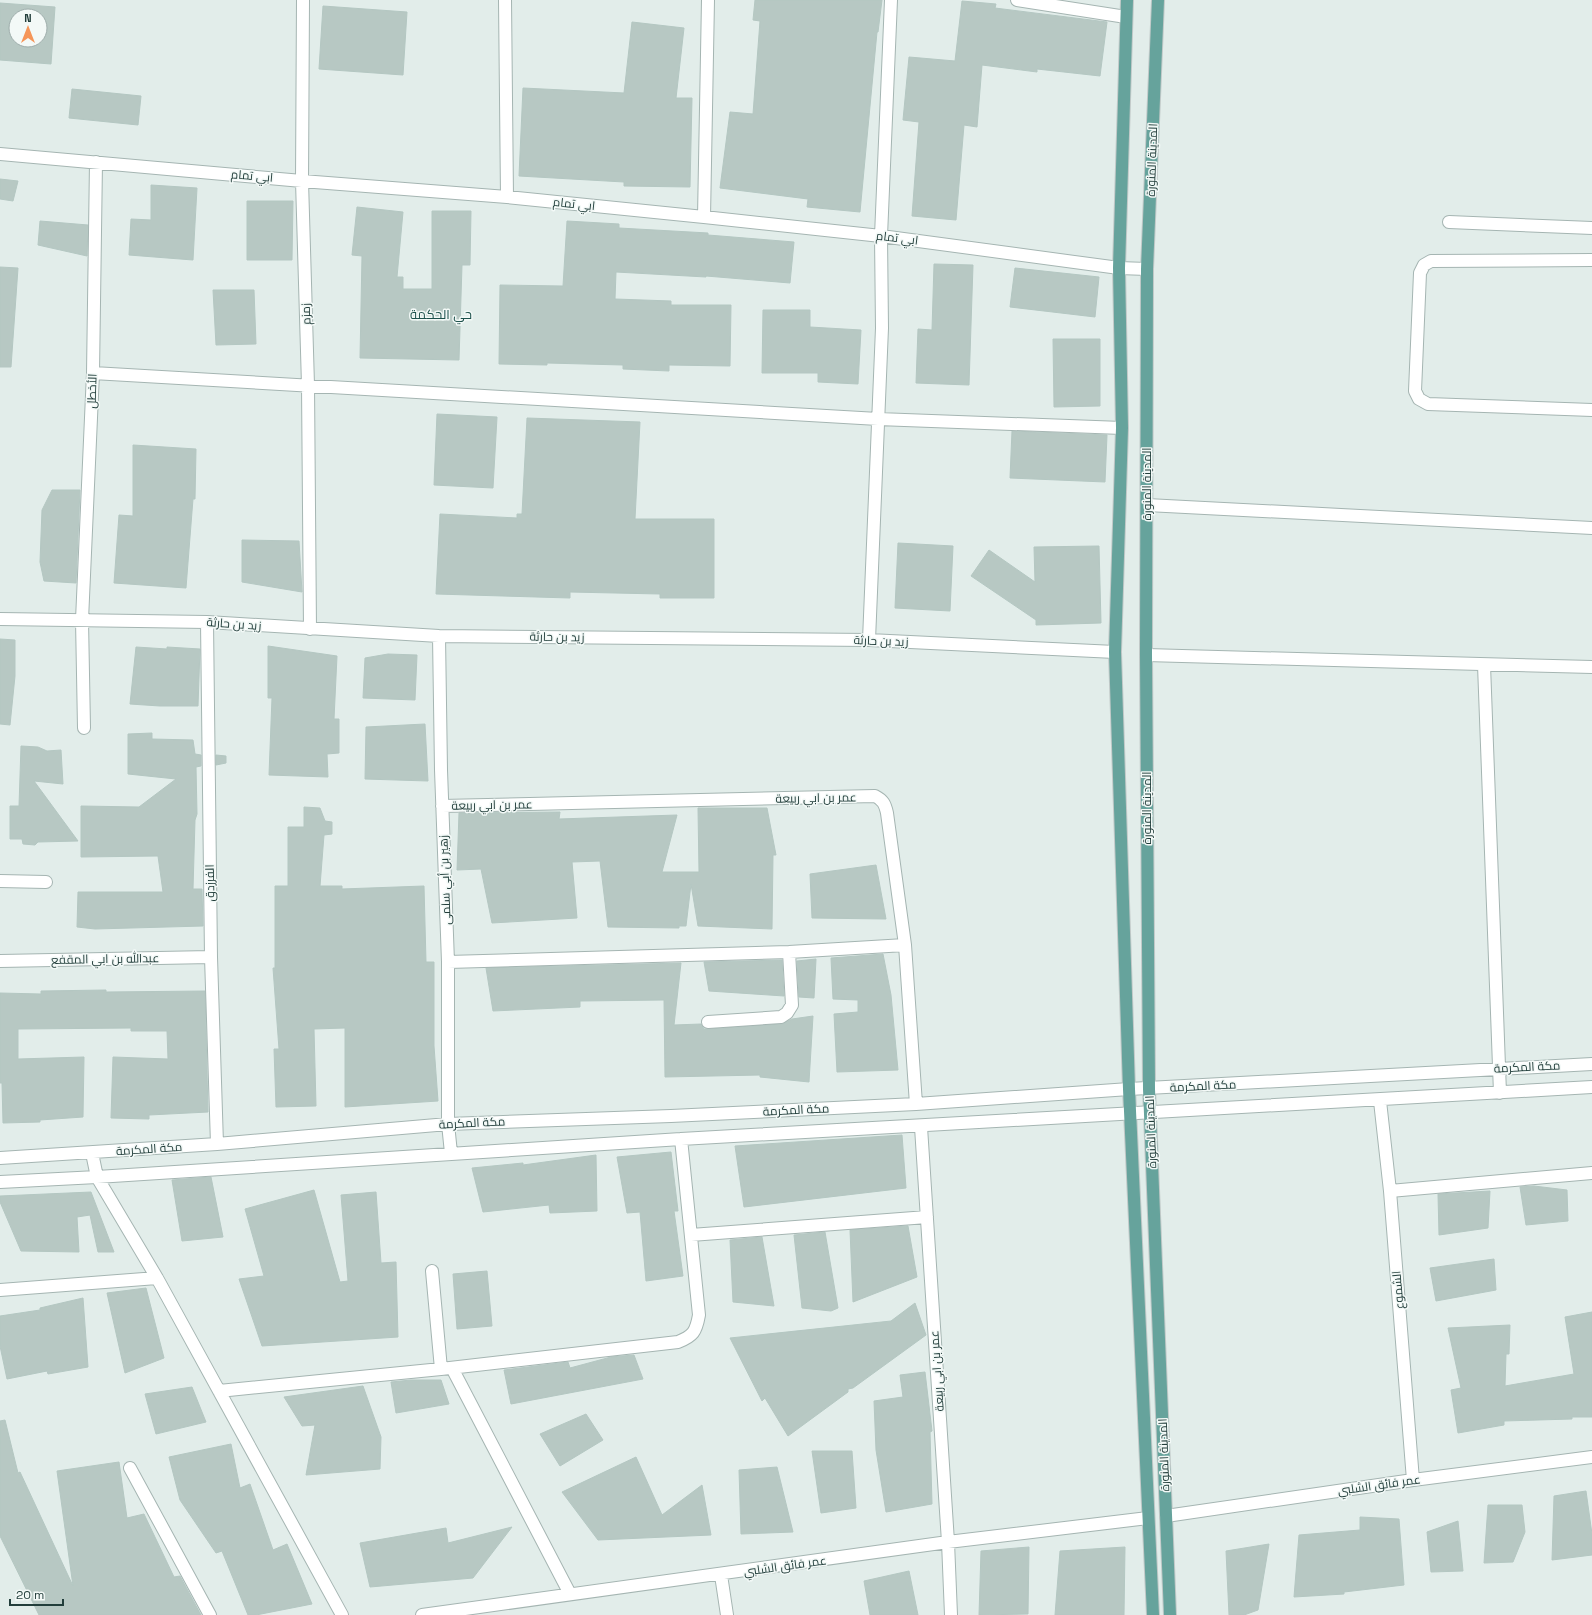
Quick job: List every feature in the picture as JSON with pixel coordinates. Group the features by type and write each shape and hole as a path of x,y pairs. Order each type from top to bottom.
{"main road":[{"path":"1127,0 1119,268 1122,428 1115,652 1129,1090 1153,1615"},
{"name":"المدينة المنورة","path":"1158,0 1147,269 1146,655 1149,1090 1170,1615"}],"street":[{"name":"زمزم","path":"303,0 302,181 308,385 310,629"},
{"path":"505,0 507,197"},
{"path":"704,217 708,0"},
{"path":"869,640 882,328 881,236 891,0"},
{"path":"1017,0 1126,17"},
{"name":"ابي تمام","path":"0,154 302,181 507,197 881,236 1119,268 1147,269"},
{"name":"الأخطل","path":"84,728 82,620 93,373 96,162"},
{"path":"1449,222 1592,228"},
{"path":"1592,260 1431,261 1424,265 1420,273 1415,391 1419,400 1428,404 1592,410"},
{"path":"93,373 878,419 1122,428"},
{"path":"1147,505 1592,528"},
{"name":"زيد بن حارثة","path":"0,619 207,622 439,636 869,640 1115,652"},
{"name":"الفرزدق","path":"207,622 211,956 217,1144"},
{"name":"زهير بن أبي سلمى","path":"439,636 442,806 448,962 448,1124 451,1154"},
{"path":"1146,655 1592,667"},
{"path":"1484,665 1500,1093"},
{"name":"عمر بن ابي ربيعة","path":"442,806 875,796 881,799 885,803 887,813 905,945 916,1104"},
{"path":"0,881 46,882"},
{"path":"448,962 789,952 905,945"},
{"path":"708,1022 781,1017 787,1014 792,1005 789,952"},
{"name":"عبدالله بن ابي المقفع","path":"0,961 211,956"},
{"name":"مكة المكرمة","path":"0,1158 217,1144 448,1124 671,1116 916,1104 1129,1090 1592,1064"},
{"name":"مكة المكرمة","path":"0,1182 681,1139 921,1127 1592,1088"},
{"name":"الشموع","path":"1380,1101 1390,1191 1413,1480"},
{"name":"عمر بن ابي ربيعة","path":"921,1127 948,1542 951,1615"},
{"path":"219,1391 447,1369 678,1342 690,1337 697,1328 699,1316 681,1139"},
{"path":"92,1153 97,1177 157,1278 342,1615"},
{"path":"1390,1191 1592,1173"},
{"path":"691,1235 927,1217"},
{"path":"432,1272 447,1369 570,1594"},
{"path":"0,1290 157,1278"},
{"name":"عمر فائق الشلبي","path":"1166,1516 1413,1480 1592,1457"},
{"path":"130,1468 210,1615"},
{"name":"عمر فائق الشلبي","path":"422,1615 721,1575 948,1542 1148,1518"},
{"path":"721,1575 727,1615"}],"building":[{"path":"755,0 882,0 877,32 860,212 807,207 808,199 720,188 730,112 753,114 760,21 753,20"},
{"path":"962,1 996,4 995,8 1107,22 1100,76 1037,69 1037,72 982,65 977,127 964,125 956,220 912,216 919,122 903,120 909,57 955,61"},
{"path":"0,3 55,7 51,64 0,60"},
{"path":"323,6 407,12 403,75 319,69"},
{"path":"632,22 684,28 676,98 692,98 690,187 624,186 624,182 519,176 523,88 624,93"},
{"path":"72,89 141,96 138,125 69,118"},
{"path":"0,179 18,181 13,201 0,199"},
{"path":"151,185 197,188 193,260 129,255 131,219 151,220"},
{"path":"247,201 293,201 292,260 247,260"},
{"path":"357,207 403,212 397,277 403,277 403,289 432,289 432,211 471,211 470,265 462,265 459,360 360,358 362,256 352,255"},
{"path":"40,221 88,225 87,256 38,245"},
{"path":"567,221 619,224 619,228 708,233 708,235 794,242 790,283 706,276 616,272 615,299 671,301 671,305 731,305 730,366 669,365 669,371 623,369 623,365 547,363 547,365 499,364 500,285 563,286"},
{"path":"934,264 973,265 969,385 916,383 918,329 932,330"},
{"path":"0,267 18,268 11,367 0,367"},
{"path":"1015,268 1099,277 1095,317 1010,307"},
{"path":"213,290 254,290 256,344 216,345"},
{"path":"763,310 810,310 810,327 861,330 858,384 818,382 818,373 762,373"},
{"path":"1053,339 1100,339 1100,406 1054,407"},
{"path":"437,414 497,417 493,488 434,485"},
{"path":"527,418 640,422 635,519 714,519 714,598 660,598 660,594 570,592 570,598 436,594 440,514 517,518 517,514 522,514"},
{"path":"1012,431 1107,435 1105,482 1010,478"},
{"path":"133,445 196,449 195,499 193,499 186,588 114,583 119,515 133,516"},
{"path":"52,490 80,490 76,583 44,581 40,562 42,510"},
{"path":"242,540 299,541 302,592 242,582"},
{"path":"898,543 953,546 950,611 895,608"},
{"path":"1099,546 1101,623 1036,625 1036,620 971,576 989,550 1035,582 1034,547"},
{"path":"0,639 15,640 15,676 10,725 0,724"},
{"path":"268,646 337,656 334,719 339,719 339,753 327,754 328,777 269,775 272,698 268,698"},
{"path":"136,647 200,649 198,706 130,704"},
{"path":"388,654 417,655 415,700 363,698 365,658"},
{"path":"425,724 428,781 365,779 366,727"},
{"path":"152,733 152,739 193,740 195,754 201,755 201,766 196,767 197,814 195,820 193,889 202,889 203,926 95,929 77,927 78,892 163,892 158,856 81,857 81,806 139,807 176,779 128,774 128,734"},
{"path":"21,746 38,747 47,751 61,750 63,784 34,781 78,841 38,842 35,845 23,844 22,839 10,839 10,806 19,806"},
{"path":"216,755 226,756 226,763 216,765"},
{"path":"304,807 320,808 325,821 332,822 332,834 324,835 320,886 342,886 342,889 424,886 426,962 434,962 434,1046 438,1101 345,1107 345,1028 314,1029 316,1106 276,1107 274,1049 279,1049 273,968 275,968 275,886 288,886 288,827 304,827"},
{"path":"698,808 767,808 776,855 773,855 772,929 698,926 691,884 686,926 679,926 679,928 608,927 600,861 572,862 577,918 492,923 481,869 457,870 459,813 560,812 559,819 677,815 662,872 699,872"},
{"path":"876,865 886,919 812,918 810,874"},
{"path":"883,954 891,995 898,1070 837,1072 834,1014 858,1012 858,1000 833,999 831,958"},
{"path":"816,959 814,998 799,997 797,961"},
{"path":"782,960 784,996 709,991 704,962"},
{"path":"681,963 674,1025 701,1024 704,1029 709,1029 782,1024 792,1019 813,1016 809,1082 760,1077 760,1075 665,1077 664,1000 580,1001 580,1007 493,1011 486,968"},
{"path":"106,990 106,992 205,991 208,1112 149,1115 149,1119 111,1118 113,1057 168,1059 167,1031 131,1031 131,1028 18,1029 18,1059 84,1057 83,1117 40,1120 40,1122 3,1123 2,1083 0,1083 0,993 41,994 41,991"},
{"path":"902,1135 906,1188 744,1207 735,1146"},
{"path":"671,1152 678,1211 674,1211 683,1276 646,1281 640,1212 627,1213 617,1157"},
{"path":"596,1155 597,1211 550,1213 549,1205 483,1212 472,1168 523,1163 523,1165"},
{"path":"211,1177 223,1237 182,1241 172,1180"},
{"path":"1534,1186 1567,1190 1568,1221 1526,1225 1520,1187"},
{"path":"314,1190 340,1282 348,1281 341,1195 376,1192 381,1263 396,1262 398,1337 262,1346 239,1279 264,1276 245,1209"},
{"path":"1490,1191 1488,1228 1439,1235 1438,1194"},
{"path":"91,1192 114,1252 98,1252 90,1215 77,1217 79,1252 21,1251 0,1202 0,1196"},
{"path":"908,1226 917,1277 853,1302 850,1230"},
{"path":"825,1232 838,1308 831,1311 802,1308 794,1235"},
{"path":"762,1237 774,1306 733,1302 730,1240"},
{"path":"1494,1259 1496,1290 1436,1301 1430,1268"},
{"path":"487,1271 492,1326 457,1329 453,1274"},
{"path":"146,1288 164,1358 125,1373 107,1293"},
{"path":"83,1298 88,1367 48,1374 47,1371 7,1379 0,1346 0,1316 40,1310 40,1308"},
{"path":"915,1303 926,1335 853,1388 848,1389 848,1392 788,1436 765,1398 762,1401 730,1338 891,1321"},
{"path":"1592,1312 1592,1417 1504,1421 1504,1425 1458,1433 1451,1390 1461,1388 1448,1328 1510,1325 1509,1354 1506,1354 1505,1386 1574,1374 1565,1317"},
{"path":"634,1355 643,1379 511,1404 504,1370 568,1362 570,1368 611,1357"},
{"path":"925,1372 932,1431 930,1432 932,1504 886,1512 876,1450 874,1401 903,1397 900,1375"},
{"path":"441,1380 449,1404 396,1413 391,1382"},
{"path":"363,1386 381,1437 380,1469 306,1475 315,1425 302,1426 284,1397"},
{"path":"192,1387 206,1422 156,1434 145,1394"},
{"path":"586,1414 603,1440 560,1466 540,1434"},
{"path":"5,1420 18,1473 20,1472 73,1586 57,1471 119,1462 127,1518 144,1514 174,1577 180,1576 201,1615 39,1615 0,1536 0,1421"},
{"path":"231,1444 240,1488 250,1484 273,1550 287,1544 312,1604 256,1615 248,1615 222,1551 216,1553 180,1500 169,1457"},
{"path":"812,1451 852,1451 856,1508 821,1513"},
{"path":"636,1457 662,1515 702,1485 711,1535 598,1540 562,1492"},
{"path":"777,1467 793,1532 741,1534 739,1470"},
{"path":"1586,1491 1592,1534 1592,1555 1552,1560 1554,1496"},
{"path":"1488,1505 1522,1505 1525,1532 1513,1562 1484,1563"},
{"path":"1360,1517 1399,1519 1404,1585 1344,1592 1344,1594 1294,1597 1299,1535 1360,1530"},
{"path":"1458,1521 1463,1571 1431,1572 1427,1532"},
{"path":"512,1527 473,1578 370,1587 360,1543 446,1528 448,1543"},
{"path":"1269,1544 1258,1610 1244,1615 1229,1615 1226,1551"},
{"path":"1029,1547 1028,1614 979,1615 981,1551"},
{"path":"1125,1547 1124,1615 1055,1615 1060,1551"},
{"path":"909,1571 918,1615 870,1615 864,1581"}],"district":[{"name":"حي الحكمة","path":"441,314"}]}
